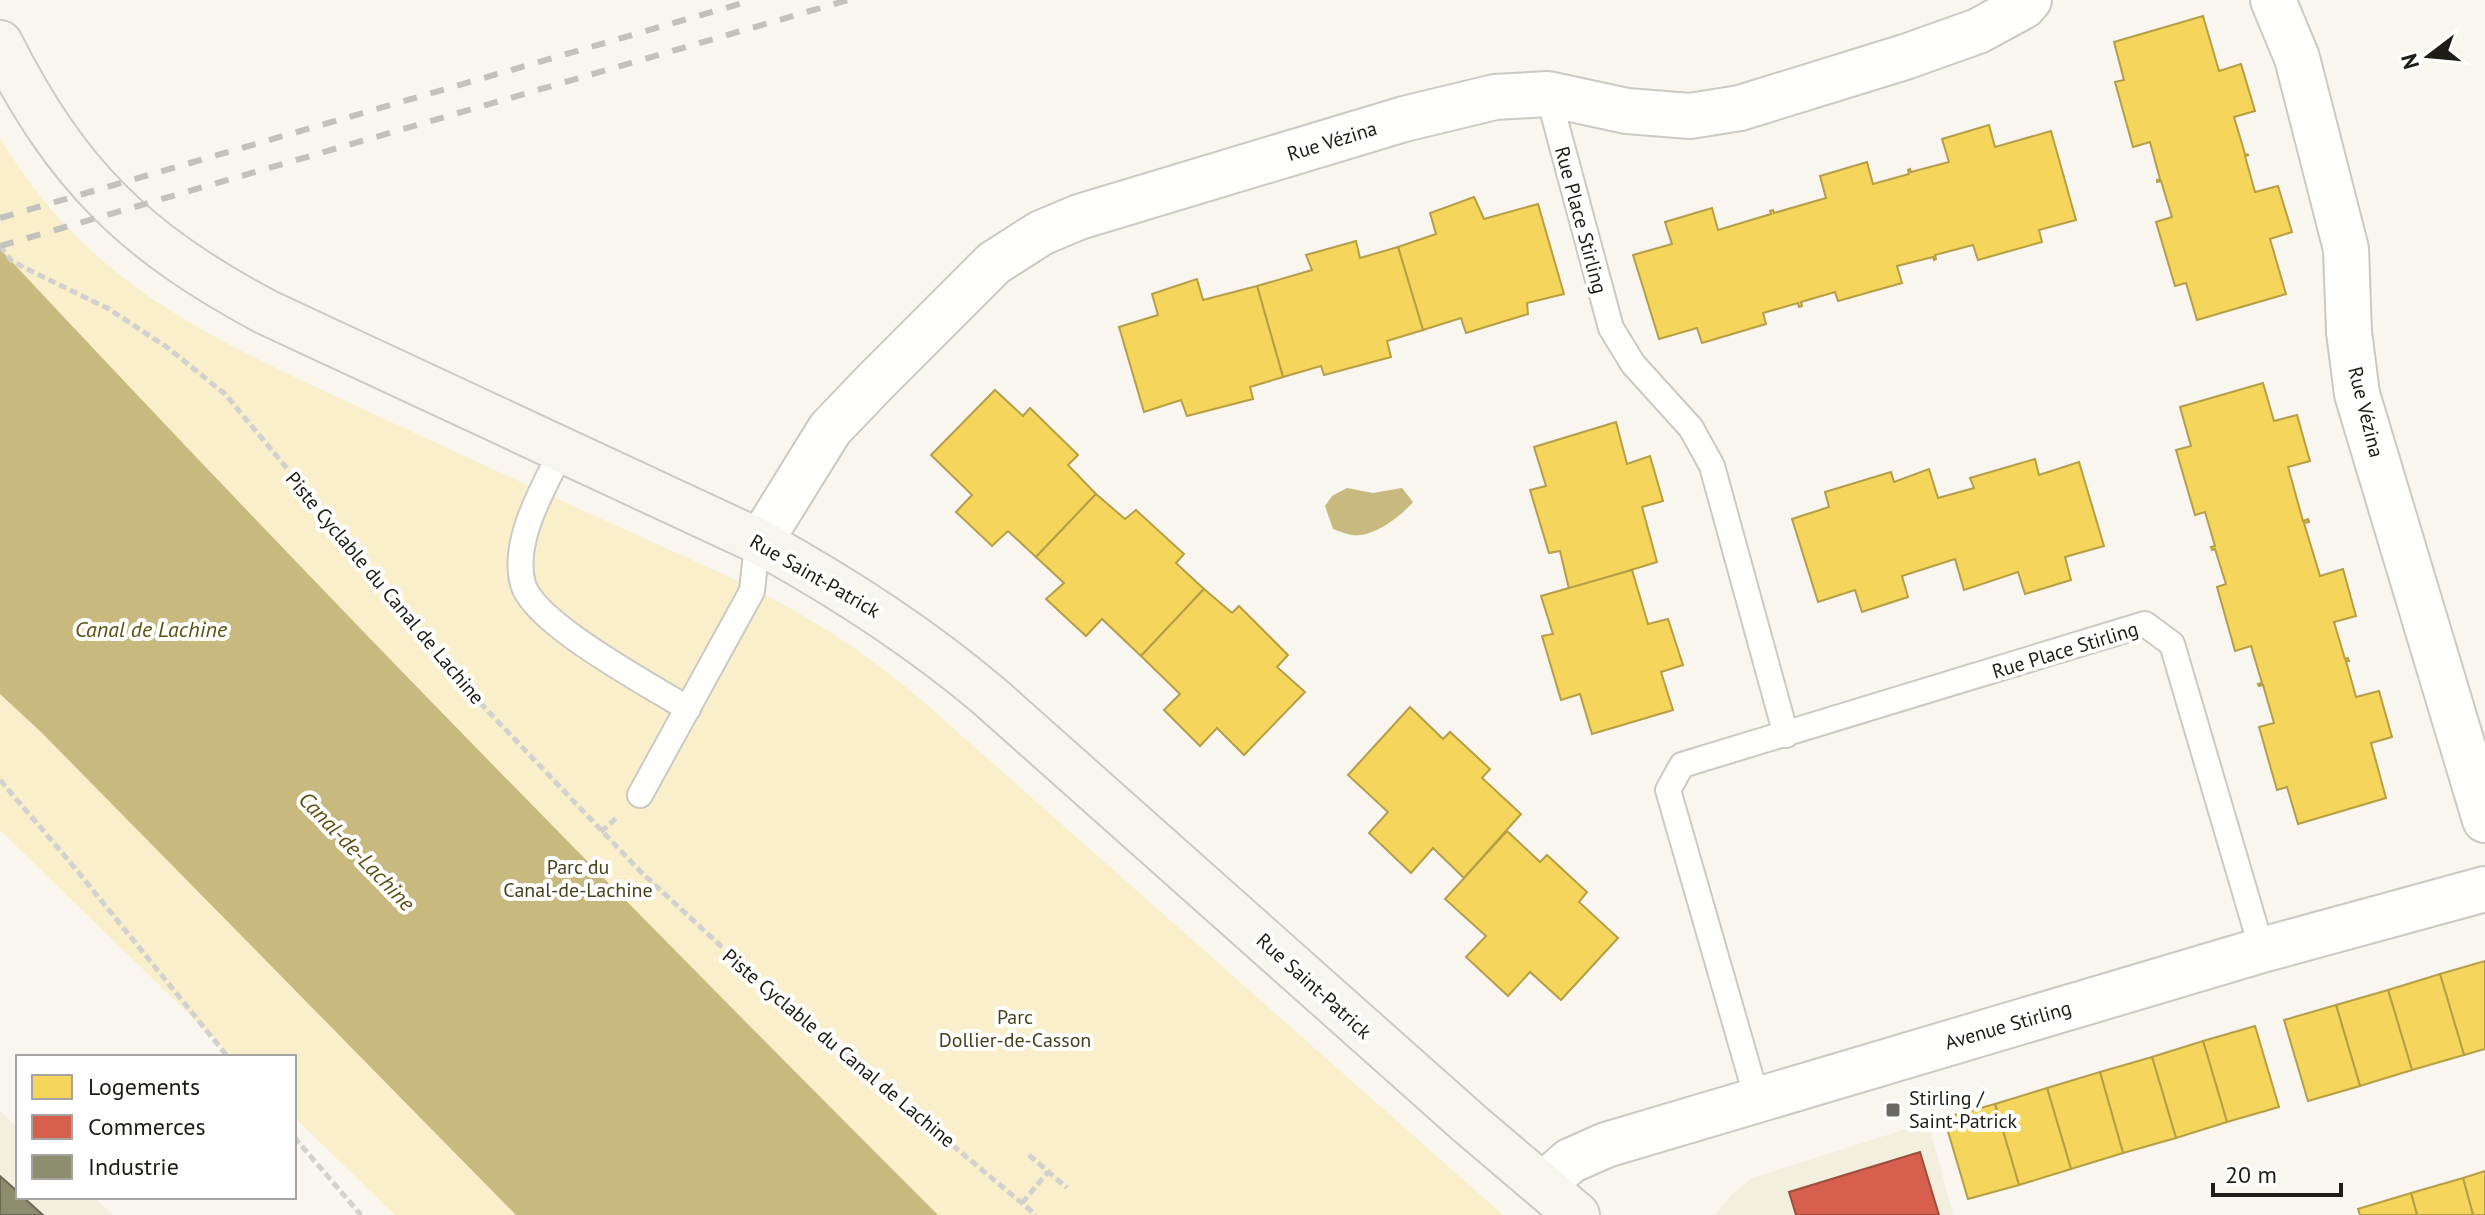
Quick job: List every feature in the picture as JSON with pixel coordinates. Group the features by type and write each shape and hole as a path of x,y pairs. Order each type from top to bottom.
{"main road":[{"name":"Rue Saint-Patrick","path":"0,43 34,107 75,164 121,216 166,252 224,290 266,312 760,542 875,609 952,665 1577,1215"}],"street":[{"name":"Rue Vézina","path":"760,542 830,429 994,263 1041,233 1079,217 1404,119 1495,97 1548,94 1627,111 1690,116 1740,108 1978,31 2024,6 2029,0"},
{"name":"Rue Vézina","path":"2273,0 2297,58 2346,249 2349,332 2357,394 2485,820"},
{"name":"Avenue Stirling","path":"1543,1185 1570,1161 1606,1145 2262,950 2485,889"}],"lane":[{"name":"Rue Place Stirling","path":"1548,94 1611,328 1633,364 1691,428 1712,466 1786,735"},
{"path":"562,450 529,518 522,557 523,585 541,611 576,640 688,709"},
{"path":"640,795 752,591 760,542"},
{"name":"Rue Place Stirling","path":"1757,1099 1668,790 1682,765 2145,624 2172,644 2262,950"}],"path":[{"name":"Piste Cyclable du Canal de Lachine","path":"0,246 11,260 21,266 109,309 168,348 225,394 335,526 446,667 631,862 768,990 1036,1215"},
{"path":"0,780 226,1055"},
{"path":"296,1139 361,1215"},
{"path":"1029,1155 1067,1188"},
{"path":"1022,1203 1048,1172"}],"shaded area":[{"path":"0,1111 16,1126 16,1199 95,1199 113,1215 0,1215"},
{"path":"1928,1122 1953,1215 1715,1215 1733,1193 1752,1178"}],"green space":[{"name":"Parc du Canal-de-Lachine","path":"0,138 36,191 76,236 119,274 215,337 267,364 743,584 795,611 858,651 918,697 1503,1215 395,1215 296,1119 296,1055 231,1055 0,830"}],"water":[{"name":"Canal de Lachine","path":"0,249 464,736 938,1215 516,1215 0,694"},
{"path":"1347,488 1373,493 1402,488 1413,502 1394,520 1377,530 1350,535 1333,529 1325,506 1332,496"}],"building: Logements":[{"path":"2203,16 2219,71 2241,64 2255,111 2234,117 2245,154 2249,155 2245,156 2255,192 2278,186 2292,232 2270,239 2286,294 2197,320 2186,283 2175,286 2156,222 2172,217 2161,181 2157,182 2160,179 2150,142 2133,147 2115,82 2124,80 2114,42"},
{"path":"1989,125 1995,147 2051,131 2076,220 2039,230 2042,242 1978,260 1973,245 1935,255 1934,260 1933,257 1897,266 1902,283 1838,301 1835,292 1801,302 1802,306 1799,307 1798,303 1763,313 1766,324 1702,343 1697,328 1659,339 1633,255 1672,244 1665,222 1712,208 1718,230 1771,214 1773,210 1774,213 1826,198 1820,176 1867,162 1873,184 1909,174 1910,169 1911,172 1949,162 1942,139"},
{"path":"1474,197 1484,219 1538,204 1564,294 1527,303 1528,314 1466,333 1461,318 1423,330 1398,247 1436,234 1430,213"},
{"path":"1356,241 1360,258 1398,247 1423,330 1387,341 1391,357 1324,375 1321,366 1283,377 1257,286 1312,270 1306,255"},
{"path":"1197,279 1203,300 1257,286 1283,377 1250,387 1253,399 1187,416 1181,400 1144,412 1119,327 1158,315 1152,294"},
{"path":"2263,383 2274,421 2297,415 2310,461 2288,467 2303,521 2308,519 2309,522 2304,523 2320,576 2343,569 2356,616 2334,622 2345,659 2349,661 2346,661 2356,697 2379,691 2392,737 2371,743 2386,798 2298,824 2287,787 2277,790 2259,727 2274,723 2263,685 2258,684 2262,683 2251,646 2235,651 2217,587 2226,584 2215,549 2211,547 2215,546 2205,512 2195,515 2176,450 2191,446 2180,407"},
{"path":"995,390 1023,416 1030,408 1078,455 1068,465 1096,494 1036,557 1008,531 992,546 956,512 972,495 931,455"},
{"path":"1616,422 1627,464 1650,456 1663,501 1642,507 1657,562 1569,589 1560,551 1549,553 1530,490 1546,486 1534,447"},
{"path":"2035,459 2039,475 2079,462 2104,546 2065,557 2071,580 2025,594 2018,572 1964,590 1955,559 1902,576 1908,597 1862,612 1855,590 1818,602 1792,519 1829,507 1825,492 1891,472 1894,482 1929,469 1938,498 1974,488 1970,478"},
{"path":"1096,494 1125,519 1136,510 1184,554 1176,563 1204,589 1141,656 1102,619 1086,636 1046,599 1064,583 1036,557"},
{"path":"1632,570 1648,624 1668,619 1683,665 1661,672 1673,710 1592,734 1580,694 1561,700 1542,636 1553,634 1541,596"},
{"path":"1204,589 1232,613 1239,606 1288,655 1277,667 1305,692 1244,755 1217,728 1200,746 1164,710 1180,694 1141,656"},
{"path":"1410,707 1443,739 1450,732 1490,769 1482,778 1521,814 1464,878 1433,848 1411,873 1369,833 1388,812 1348,775"},
{"path":"1507,831 1540,862 1547,855 1587,892 1579,902 1618,938 1561,1000 1530,972 1508,996 1466,957 1486,936 1445,899"},
{"path":"2485,961 2485,1049 2464,1055 2440,974"},
{"path":"2440,974 2464,1055 2412,1070 2388,990"},
{"path":"2388,990 2412,1070 2360,1086 2336,1005"},
{"path":"2336,1005 2360,1086 2308,1101 2284,1020"},
{"path":"2255,1026 2279,1107 2227,1122 2203,1041"},
{"path":"2203,1041 2227,1122 2176,1138 2152,1057"},
{"path":"2152,1057 2176,1138 2123,1153 2100,1072"},
{"path":"2100,1072 2123,1153 2071,1169 2047,1088"},
{"path":"2047,1088 2071,1169 2019,1185 1995,1104"},
{"path":"1995,1104 2019,1185 1968,1199 1944,1118"},
{"path":"2485,1171 2485,1215 2473,1215 2463,1178"},
{"path":"2463,1178 2473,1215 2417,1215 2411,1193"},
{"path":"2411,1193 2417,1215 2360,1215 2358,1209"}],"building: Commerces":[{"path":"1920,1152 1939,1215 1796,1215 1789,1192"}],"building: Industrie":[{"path":"0,1176 16,1190 16,1199 25,1199 43,1215 0,1215"}],"railway":[{"path":"0,218 753,0"},
{"path":"0,246 848,0"}],"place":[{"name":"Stirling / Saint-Patrick","path":"1893,1110"}],"water label":[{"name":"Canal-de-Lachine","path":"357,851"}],"park label":[{"name":"Parc Dollier-de-Casson","path":"1015,1028"}]}
